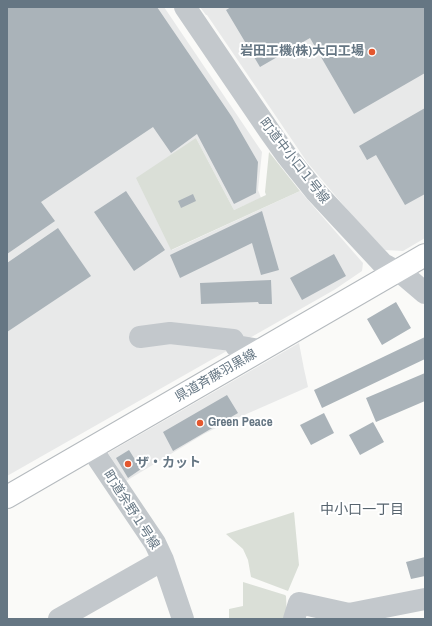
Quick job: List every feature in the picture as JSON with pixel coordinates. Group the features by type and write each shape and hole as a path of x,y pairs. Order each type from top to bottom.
{"main road":[{"name":"県道斉藤羽黒線","path":"7,497 425,255"}],"street":[{"name":"町道中小口１号線","path":"185,7 270,132 308,182 383,264 405,276 425,293"},
{"path":"140,337 170,333 233,340 236,346 260,350"},
{"name":"町道余野１号線","path":"91,448 155,543 163,560 183,619"},
{"path":"59,619 163,560"},
{"path":"297,611 349,614 425,599"}],"shaded area":[{"path":"7,7 164,7 262,152 258,190 261,198 234,210 196,138 172,250 300,191 363,263 362,271 334,290 7,476"},
{"path":"200,7 425,7 425,238 403,251 385,250 355,219 307,162 207,15"},
{"path":"196,138 234,210 266,195 265,192 269,152 300,191 171,250 136,178"},
{"path":"299,343 308,387 204,434 126,481 108,453"},
{"path":"294,512 299,565 288,591 251,577 248,560 243,549 226,534"},
{"path":"243,582 285,595 287,619 229,619 229,609 243,606"}],"building":[{"path":"7,7 157,7 232,117 258,162 256,193 234,204 197,134 171,153 153,127 41,202 55,221 7,254"},
{"name":"岩田工機(株)大口工場","path":"231,7 425,7 425,73 354,114 310,38 260,67 226,10"},
{"path":"425,108 425,194 405,205 376,155 367,160 359,146"},
{"path":"126,191 165,250 134,271 94,212"},
{"path":"193,194 196,201 181,208 178,201"},
{"path":"262,211 279,270 261,275 252,243 180,278 170,255"},
{"path":"58,228 91,276 7,332 7,263"},
{"path":"334,254 346,276 302,300 290,278"},
{"path":"271,280 272,304 259,304 258,302 201,304 200,283"},
{"path":"396,302 411,328 382,345 367,319"},
{"path":"425,337 425,359 322,408 314,390"},
{"path":"425,373 425,401 376,422 366,398"},
{"name":"Green Peace","path":"227,395 238,413 173,451 163,432"},
{"path":"324,413 334,433 311,445 300,425"},
{"path":"373,422 384,442 360,455 349,435"},
{"name":"ザ・カット","path":"129,450 141,469 128,478 116,458"},
{"path":"425,557 425,576 411,579 406,562"}],"place":[{"name":"岩田工機(株)大口工場","path":"372,52"},
{"name":"Green Peace","path":"200,423"},
{"name":"ザ・カット","path":"128,464"}],"district":[{"name":"中小口一丁目","path":"362,510"}]}
